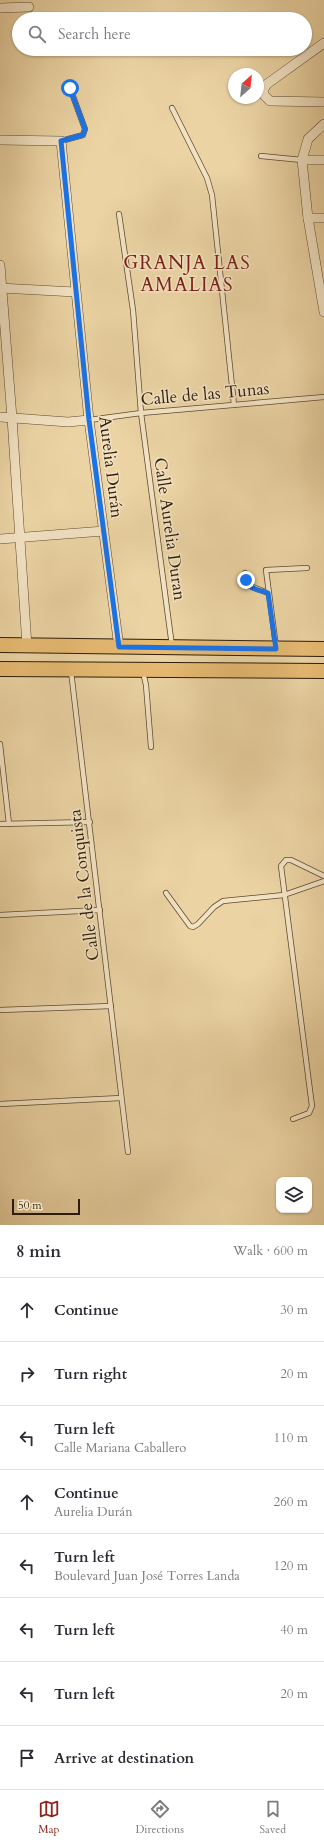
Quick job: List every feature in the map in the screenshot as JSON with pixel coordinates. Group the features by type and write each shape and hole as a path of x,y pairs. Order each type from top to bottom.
{"main road":[{"path":"0,645 324,649"},
{"path":"0,669 324,671"}],"street":[{"path":"0,8 29,7"},
{"path":"312,52 324,43"},
{"path":"306,56 267,84 264,89 265,98 273,101 324,102"},
{"path":"324,124 308,140 302,160 308,218 320,279 324,312"},
{"path":"0,140 61,141"},
{"name":"Aurelia Durán","path":"61,141 89,420 119,647"},
{"path":"302,160 324,160"},
{"path":"308,218 324,218"},
{"path":"0,265 27,646"},
{"path":"1,288 75,292"},
{"path":"0,416 68,422 89,420"},
{"path":"0,539 104,531"}],"lane":[{"path":"61,141 78,138 83,135 85,129 70,88"},
{"path":"172,108 207,178 212,195 234,405"},
{"path":"261,156 302,160"},
{"name":"Calle Aurelia Duran","path":"119,214 133,310 141,413 172,648"},
{"name":"Calle de las Tunas","path":"89,420 141,413 324,397"},
{"path":"276,649 266,570 307,568"},
{"path":"245,573 248,585 268,593"},
{"name":"Calle de la Conquista","path":"71,670 128,1152"},
{"path":"143,670 146,685 151,747"},
{"path":"0,744 9,824"},
{"path":"0,824 90,822"},
{"path":"293,1119 309,1113 312,1106 281,870 283,862 286,860 291,860 324,876"},
{"path":"166,893 190,926 193,927 198,924 214,907 223,901 284,894 324,881"},
{"path":"0,915 100,910"},
{"path":"0,1010 111,1006"},
{"path":"0,1104 122,1098"}],"district":[{"name":"GRANJA LAS AMALIAS","path":"187,274"}],"route":[{"path":"70,88 85,129 83,135 78,138 61,141 89,420 119,647 276,649 268,593 253,588 248,585 246,580"}]}
